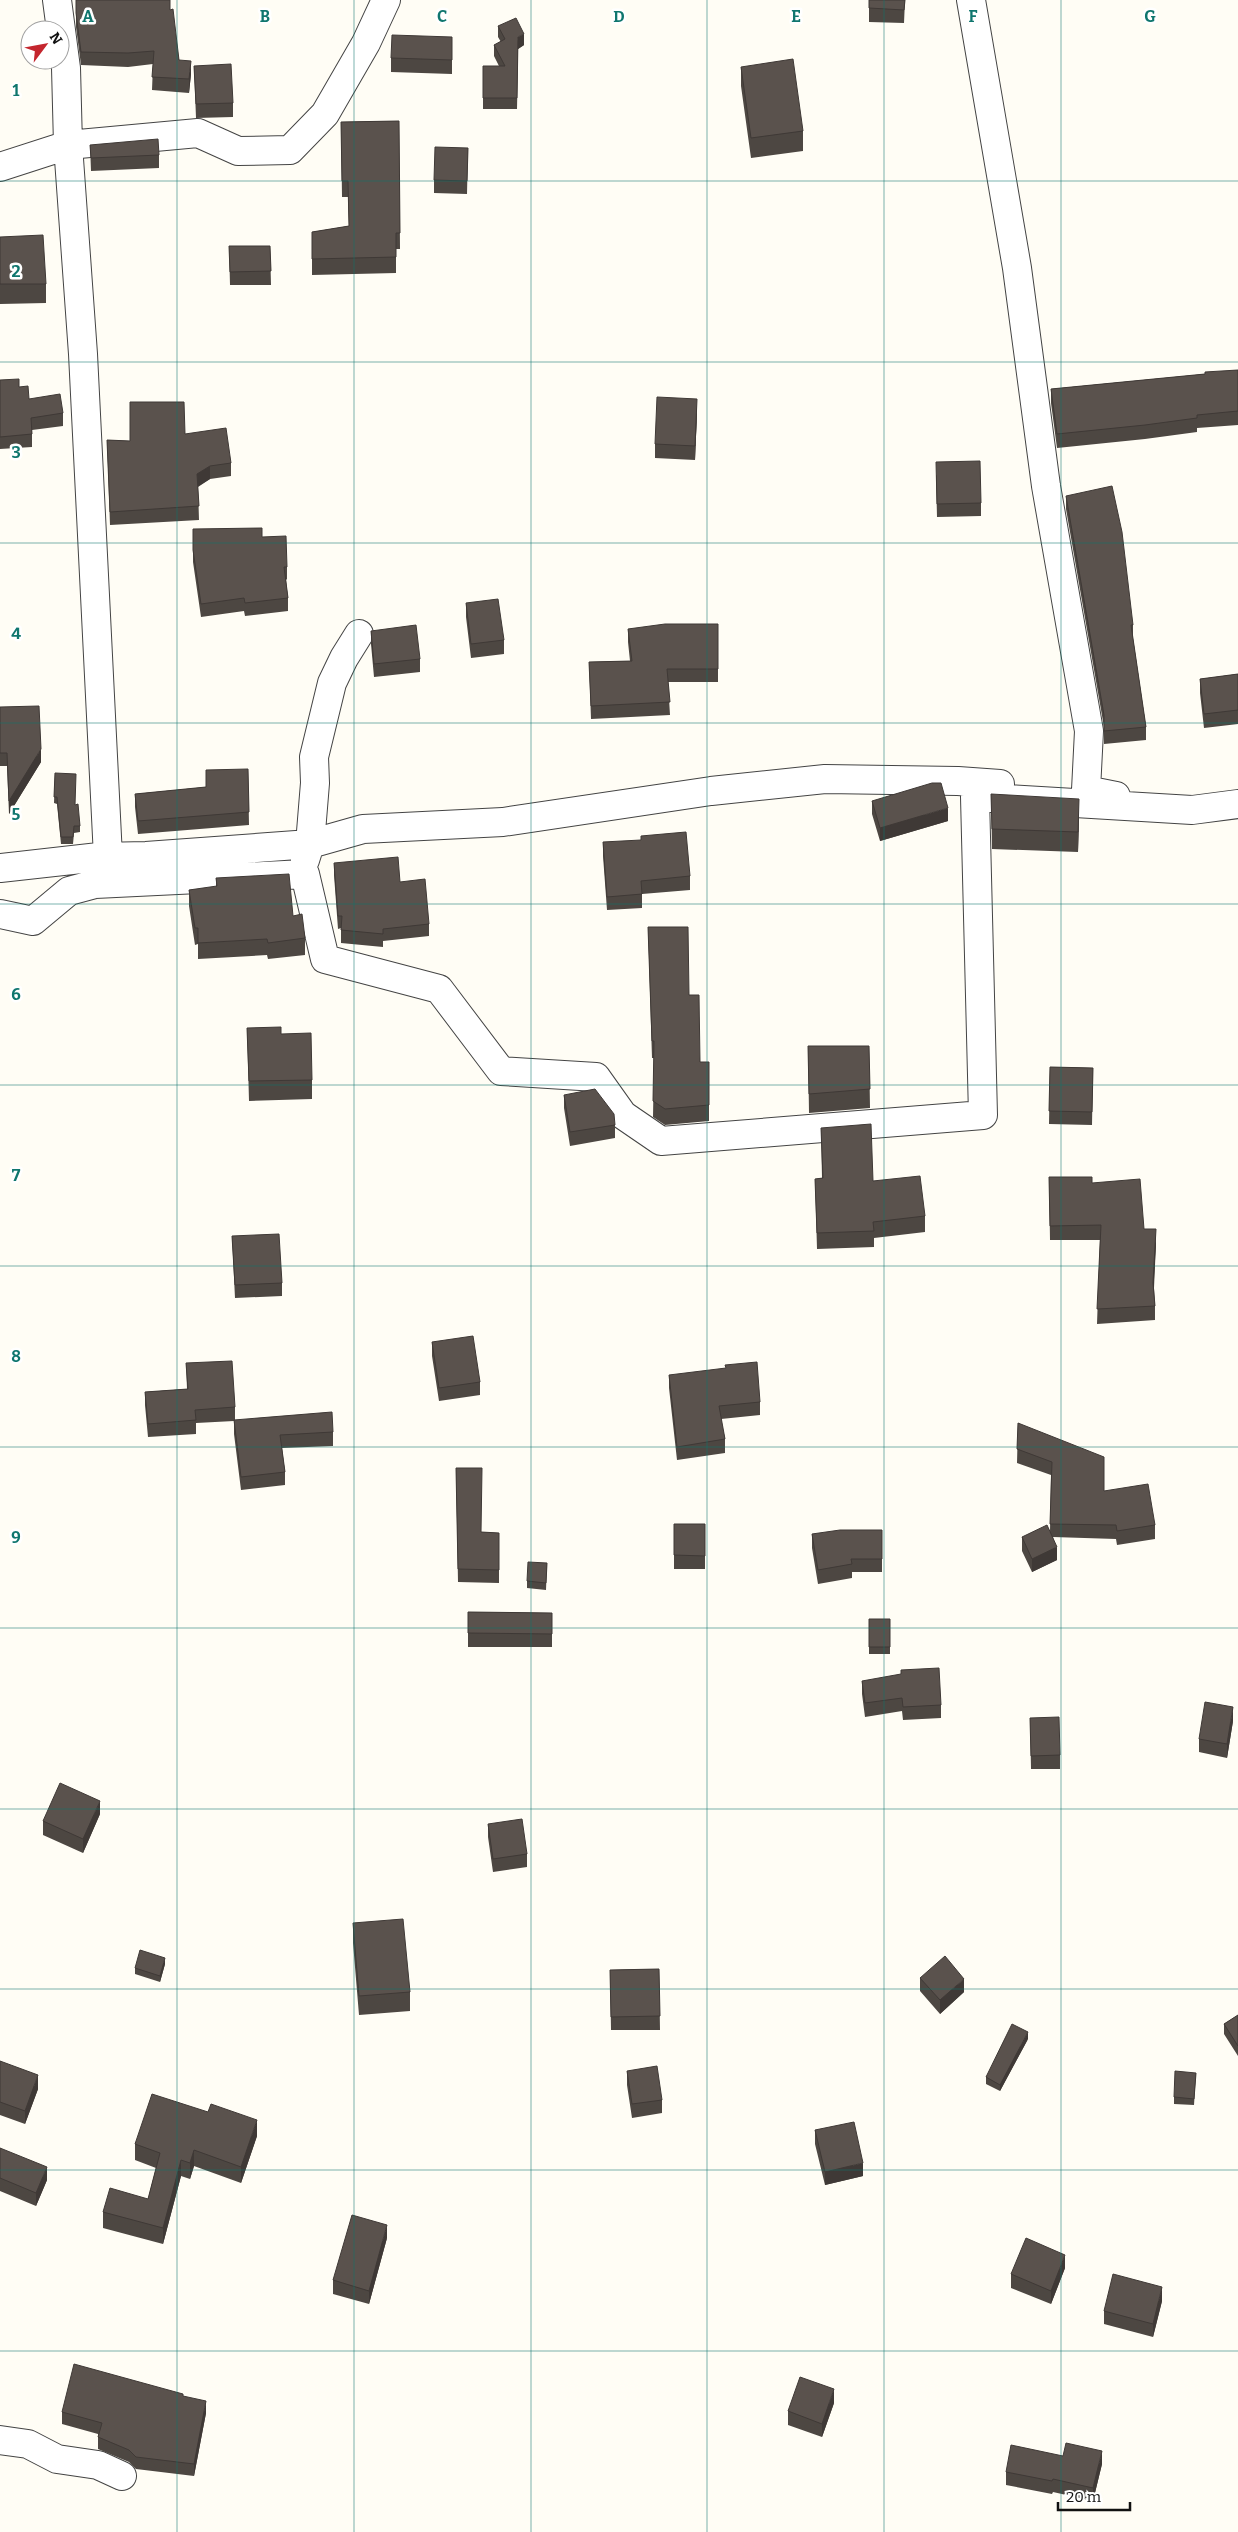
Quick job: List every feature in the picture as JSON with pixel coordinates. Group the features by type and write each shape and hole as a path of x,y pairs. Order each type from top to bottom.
{"street":[{"path":"57,0 66,68 68,145 83,354 108,857"},
{"path":"0,167 68,145 198,132 238,151 290,150 325,114 366,43 386,0"},
{"path":"971,0 1017,268 1046,486 1089,731 1086,790"},
{"path":"359,634 344,658 332,683 314,757 315,783 310,844 304,864 326,959 438,989 501,1070 596,1076 623,1115 661,1141 983,1115 975,797 1192,810 1238,804"},
{"path":"0,868 108,857 310,844 363,829 503,822 711,791 825,779 958,781 1086,790 1192,810"},
{"path":"0,914 33,921 69,891 95,884 305,874"},
{"path":"0,2440 28,2444 56,2459 98,2465 122,2476"}],"building":[{"path":"76,0 170,0 170,10 173,9 179,60 191,61 189,79 152,77 154,51 128,53 81,52"},
{"path":"869,0 905,0 904,10 869,8"},
{"path":"516,18 524,34 518,37 517,98 483,98 483,66 505,66 494,45 505,39 498,26"},
{"path":"392,35 452,37 452,60 391,58"},
{"path":"793,59 803,131 751,138 741,67"},
{"path":"231,64 233,103 196,104 194,66"},
{"path":"399,121 400,233 396,233 396,257 312,259 312,232 349,226 348,181 342,181 341,122"},
{"path":"158,139 159,155 91,158 90,145"},
{"path":"435,147 468,148 467,181 434,180"},
{"path":"43,235 46,284 0,284 0,237"},
{"path":"229,246 270,246 271,271 230,272"},
{"path":"1238,370 1238,411 1197,415 1197,418 1145,425 1057,434 1051,389"},
{"path":"19,379 19,387 28,386 29,399 60,394 63,413 31,418 32,434 0,437 0,380"},
{"path":"657,397 697,399 695,446 655,444"},
{"path":"130,402 184,402 185,434 226,428 231,463 210,466 197,474 199,506 110,512 107,440 130,441"},
{"path":"980,461 981,503 937,504 936,462"},
{"path":"1112,486 1122,532 1133,625 1131,625 1146,727 1104,731 1104,715 1066,496"},
{"path":"262,528 262,537 286,536 287,567 284,567 288,598 245,603 244,598 201,604 193,550 193,529"},
{"path":"498,599 504,640 471,644 466,603"},
{"path":"665,624 718,624 718,669 667,669 670,702 591,706 589,662 632,661 628,629"},
{"path":"416,625 420,659 374,664 371,631"},
{"path":"1238,674 1238,710 1204,714 1200,679"},
{"path":"39,706 41,749 9,801 7,753 0,753 0,707"},
{"path":"248,769 249,812 138,821 135,794 206,787 206,770"},
{"path":"55,773 76,774 75,805 78,804 80,826 74,826 73,837 61,837 57,797 54,797"},
{"path":"932,783 941,783 948,808 880,828 872,801"},
{"path":"991,794 1079,799 1078,832 992,829"},
{"path":"686,832 690,876 641,881 642,894 607,897 603,842 641,840 641,836"},
{"path":"398,857 400,882 425,879 429,924 383,929 383,934 341,930 342,916 338,916 334,863"},
{"path":"289,874 293,916 302,914 305,938 268,943 267,939 198,943 198,928 195,928 189,890 217,886 216,878"},
{"path":"648,927 688,927 689,995 699,995 700,1062 709,1062 709,1105 665,1109 653,1101 654,1041 652,1041"},
{"path":"281,1027 281,1034 311,1033 312,1080 249,1081 247,1028"},
{"path":"808,1046 869,1046 870,1089 809,1094"},
{"path":"1050,1067 1093,1068 1092,1112 1049,1111"},
{"path":"595,1089 614,1114 615,1125 570,1132 564,1095"},
{"path":"871,1124 873,1181 920,1176 925,1216 873,1222 874,1231 817,1233 815,1179 823,1178 821,1128"},
{"path":"1049,1177 1092,1177 1092,1183 1140,1179 1144,1229 1156,1229 1153,1283 1155,1306 1097,1309 1101,1225 1050,1226"},
{"path":"279,1234 282,1283 235,1285 232,1236"},
{"path":"473,1336 480,1382 439,1388 432,1342"},
{"path":"232,1361 235,1407 195,1410 196,1420 148,1424 145,1392 188,1389 186,1363"},
{"path":"757,1362 760,1402 719,1406 725,1439 677,1447 669,1375 726,1368 725,1365"},
{"path":"332,1412 333,1432 280,1435 285,1472 241,1477 234,1420"},
{"path":"1018,1423 1104,1457 1104,1491 1148,1484 1155,1525 1117,1531 1116,1525 1050,1524 1052,1462 1017,1449"},
{"path":"456,1468 482,1468 481,1532 499,1533 499,1570 458,1569"},
{"path":"674,1524 705,1524 705,1556 674,1555"},
{"path":"1047,1525 1057,1547 1032,1559 1022,1537"},
{"path":"840,1530 882,1530 882,1559 851,1559 852,1564 818,1570 812,1534"},
{"path":"528,1562 547,1563 546,1583 527,1581"},
{"path":"468,1612 552,1613 552,1634 468,1633"},
{"path":"869,1619 890,1619 890,1647 869,1647"},
{"path":"939,1668 941,1705 903,1707 902,1698 865,1703 862,1681 901,1674 901,1670"},
{"path":"1205,1702 1233,1707 1227,1744 1199,1739"},
{"path":"1059,1717 1060,1755 1031,1756 1030,1718"},
{"path":"60,1783 100,1801 83,1839 43,1821"},
{"path":"522,1819 527,1854 493,1859 488,1824"},
{"path":"403,1919 410,1992 359,1996 353,1923"},
{"path":"140,1950 165,1958 160,1976 135,1968"},
{"path":"945,1956 964,1979 940,2000 920,1978"},
{"path":"659,1969 660,2016 611,2017 610,1970"},
{"path":"1238,2015 1238,2046 1224,2024"},
{"path":"1012,2024 1028,2032 1000,2085 986,2077"},
{"path":"0,2061 38,2075 25,2111 0,2102"},
{"path":"657,2066 662,2100 632,2104 627,2071"},
{"path":"1175,2071 1196,2073 1194,2099 1174,2097"},
{"path":"152,2094 208,2112 211,2104 257,2120 241,2167 194,2150 190,2163 181,2160 163,2228 103,2212 110,2188 148,2199 160,2153 135,2144"},
{"path":"854,2122 863,2163 825,2172 815,2130"},
{"path":"0,2148 47,2167 36,2193 0,2178"},
{"path":"352,2215 387,2225 369,2291 333,2280"},
{"path":"1026,2238 1065,2255 1051,2291 1011,2274"},
{"path":"1113,2274 1162,2287 1153,2324 1104,2311"},
{"path":"74,2364 206,2401 194,2464 136,2457 129,2450 98,2437 102,2423 62,2412"},
{"path":"800,2377 834,2389 822,2424 788,2411"},
{"path":"1066,2443 1102,2451 1093,2488 1053,2479 1052,2481 1006,2472 1011,2445 1063,2456"}]}
